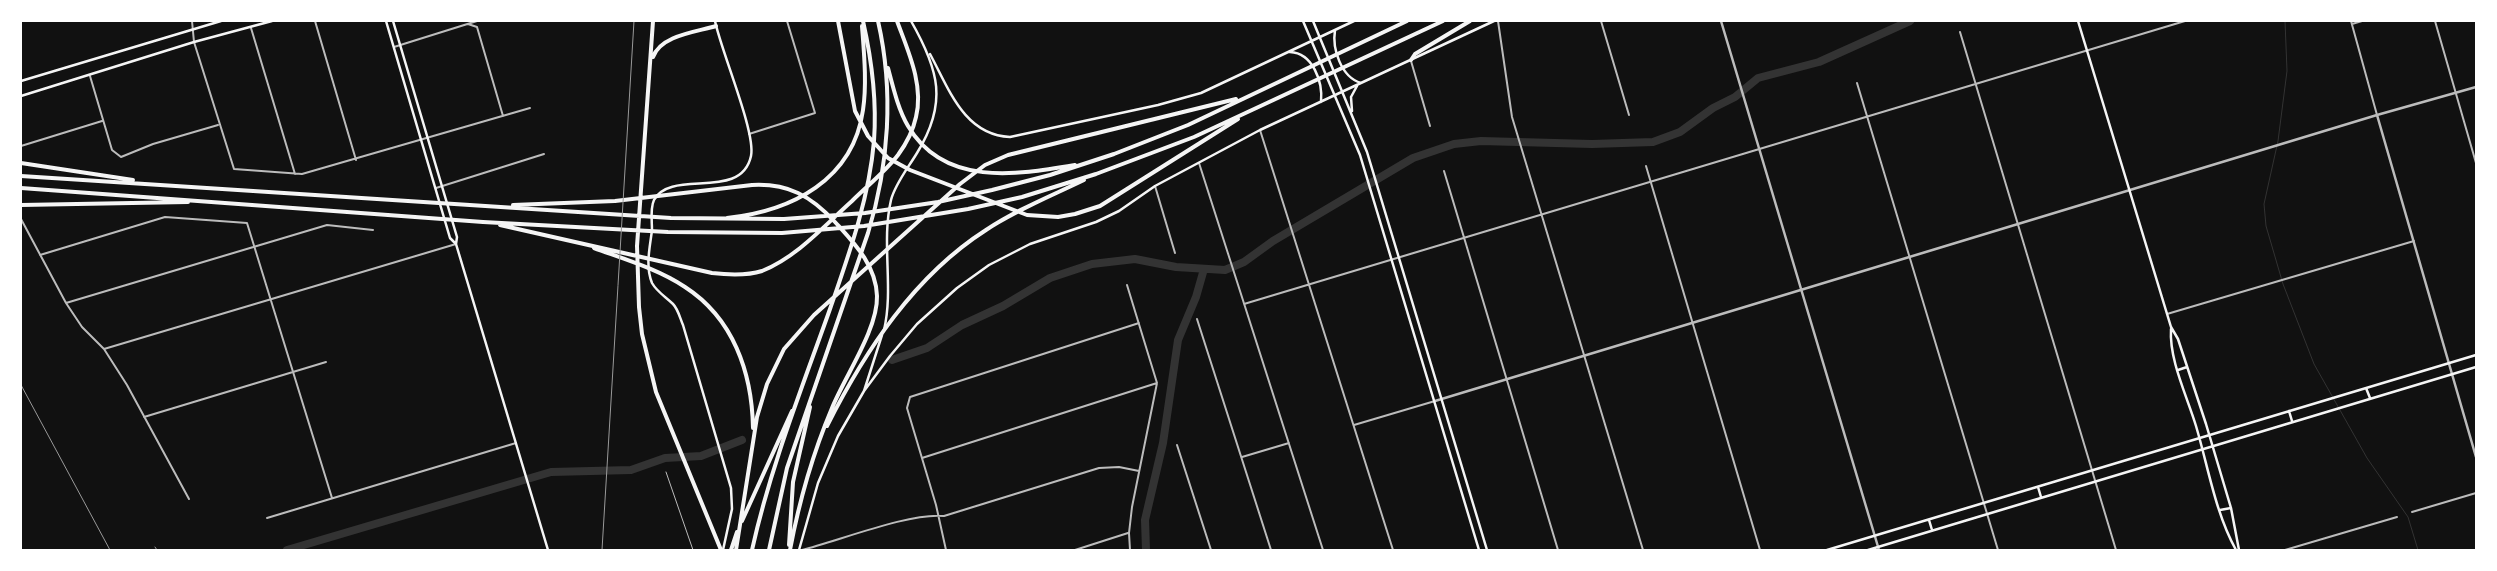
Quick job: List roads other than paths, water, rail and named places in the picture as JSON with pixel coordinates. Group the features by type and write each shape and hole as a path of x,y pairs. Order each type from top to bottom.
{"highway":[{"path":"654,21 637,246 642,334 649,367 664,414 722,550"},
{"path":"838,21 853,104 861,125 883,153 902,166 1027,214 1051,217 1075,214 1108,203 1254,110"},
{"path":"701,219 746,216 779,208 816,189 841,164 857,136 863,110 865,80 862,21"},
{"path":"752,550 766,496 850,252 869,176 874,141 875,96 862,21"},
{"path":"878,21 885,60 902,112 913,133 934,155 961,169 999,174 1040,170 1099,159"},
{"path":"483,222 702,272 724,275 742,275 759,271 784,259 806,242 886,168 908,137 916,117 918,96 914,69 897,21"},
{"path":"21,176 422,200 671,218 811,218 912,206 1000,188 1099,159 1188,125 1407,21"},
{"path":"21,188 471,222 668,232 756,234 810,231 908,220 1022,196 1096,174 1194,137 1443,21"},
{"path":"1411,60 1414,54 1470,21"},
{"path":"652,61 658,48 664,43 715,24"},
{"path":"769,550 782,489 816,383 866,241 878,200 887,128 885,60"},
{"path":"736,550 752,438 764,391 776,364 795,335 820,310 980,168 1008,155 1204,109 1253,94"},
{"path":"21,162 155,183"},
{"path":"819,444 842,399 889,324 927,279 968,242 994,225 1096,174"},
{"path":"468,204 586,203 765,185 787,187 813,201 862,254 872,272 877,295 873,321 837,396 819,444 789,550"},
{"path":"21,205 208,202"},
{"path":"577,242 671,279 691,291 710,309 732,338 744,364 751,397 752,438"},
{"path":"789,550 793,482 816,383"},
{"path":"731,550 800,393"}],"main road":[{"path":"21,81 221,21"},
{"path":"21,96 194,42 272,21"},
{"path":"386,21 450,238 456,244"},
{"path":"393,21 457,237 456,244 548,550"},
{"path":"911,21 960,110 969,121 990,134 1010,137 1181,100 1201,93 1354,21"},
{"path":"1303,21 1366,174 1479,550"},
{"path":"1313,21 1343,92 1372,169 1486,550"},
{"path":"801,550 825,466 841,429 864,391 917,324 971,277 989,265 1030,244 1096,222 1119,211 1155,186 1260,130 1496,21"},
{"path":"2078,21 2171,328 2187,367 2209,434 2231,508 2239,543 2238,550"},
{"path":"715,24 749,134 751,155 740,175 726,181 686,185 663,191 654,200 649,245 652,282 660,294 674,306 683,325 723,457 732,497 722,550"},
{"path":"1335,30 1335,48 1343,67 1348,76 1362,83"},
{"path":"864,391 885,324 887,239 892,198 927,136 936,110 936,85 927,48"},
{"path":"1289,52 1303,54 1314,68 1321,91 1321,102"},
{"path":"1353,118 1350,101 1357,86"},
{"path":"2171,328 2170,336 2178,370 2220,510 2238,550"},
{"path":"1827,550 2476,355"},
{"path":"2178,370 2187,367"},
{"path":"1868,550 2333,408 2476,367"},
{"path":"2366,388 2370,398"},
{"path":"2289,411 2292,421"},
{"path":"2038,487 2041,497"},
{"path":"2220,510 2231,508"},
{"path":"1929,520 1932,530"},
{"path":"1471,524 1478,522"}],"street":[{"path":"192,21 194,42 218,125 234,169 295,174 311,172 530,108"},
{"path":"315,21 356,160"},
{"path":"394,47 477,21"},
{"path":"749,134 815,113 787,21"},
{"path":"1496,21 1508,92 1523,156 1643,550"},
{"path":"1601,21 1629,115"},
{"path":"1720,21 1737,83 1878,548"},
{"path":"1244,304 2185,21"},
{"path":"2362,21 2351,23 2476,457"},
{"path":"2435,21 2476,163"},
{"path":"468,24 477,27 504,116"},
{"path":"251,28 295,174"},
{"path":"1960,32 2116,550"},
{"path":"1411,60 1430,126"},
{"path":"90,76 114,153 121,157 126,157 144,147 218,125"},
{"path":"1857,82 1998,550"},
{"path":"1354,425 2271,147 2476,88"},
{"path":"21,146 103,120"},
{"path":"1260,130 1393,550"},
{"path":"436,188 544,154"},
{"path":"1199,163 1323,550"},
{"path":"1646,166 1760,550"},
{"path":"1444,171 1558,550"},
{"path":"1155,186 1175,253"},
{"path":"40,255 165,217 243,221 248,225 332,498"},
{"path":"21,219 66,303 82,328 104,349 189,499"},
{"path":"66,303 327,225 373,230"},
{"path":"2168,314 2414,240"},
{"path":"104,349 456,244"},
{"path":"1127,285 1157,383 1139,471 1129,533 1130,550"},
{"path":"1197,319 1272,550"},
{"path":"946,550 939,516 907,408 907,401 915,394 1139,323"},
{"path":"144,417 326,362"},
{"path":"922,458 1157,383"},
{"path":"267,518 516,443"},
{"path":"1242,457 1289,443"},
{"path":"1177,445 1211,550"},
{"path":"801,550 934,514 944,516 1099,468 1119,467 1139,471"},
{"path":"2412,512 2476,493"},
{"path":"2285,550 2397,517"},
{"path":"1076,550 1129,533"}],"lane":[{"path":"666,472 693,550"}],"waterway":[{"path":"892,360 927,348 962,325 1003,306 1050,278 1092,264 1135,259 1176,267 1225,270 1244,262 1273,241 1413,158 1454,144 1481,141 1592,144 1653,142 1680,132 1713,108 1735,97 1758,78 1819,62 1910,21"},
{"path":"2285,21 2287,71 2278,141 2264,204 2266,226 2283,284 2314,364 2367,458 2408,517 2418,550"},
{"path":"1146,550 1145,520 1163,443 1178,340 1196,297 1204,269"},
{"path":"287,550 551,472 631,470 665,458 701,456 742,440"}],"railway":[{"path":"602,550 634,21"},
{"path":"21,385 110,550"}]}
